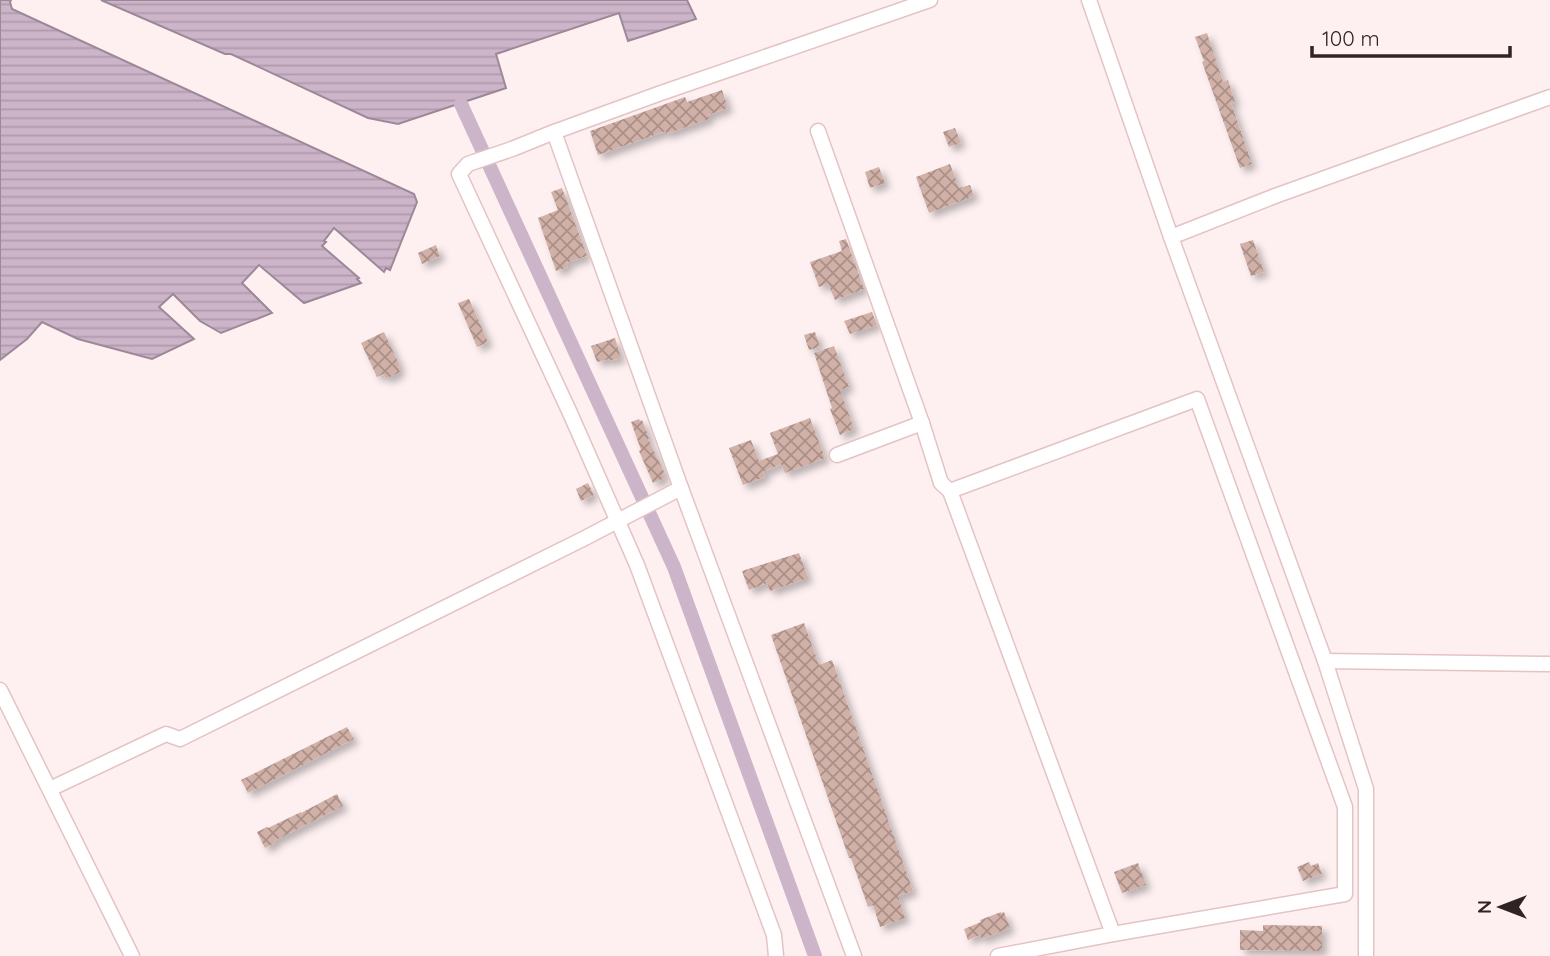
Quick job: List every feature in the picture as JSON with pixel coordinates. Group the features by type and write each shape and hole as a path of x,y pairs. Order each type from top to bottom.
{"lane":[{"path":"776,956 774,935 637,565 623,518 570,413 459,174 468,164 554,132 930,0"},
{"path":"1089,0 1171,237 1325,661 1366,789 1366,956"},
{"path":"1171,237 1275,196 1550,97"},
{"path":"818,131 922,423 940,483 950,491 1113,934"},
{"path":"554,132 680,489 854,956"},
{"path":"950,491 1197,399 1345,807 1345,894 998,956"},
{"path":"837,454 922,423"},
{"path":"50,789 166,734 180,739 680,489"},
{"path":"1325,661 1550,664"},
{"path":"0,690 132,956"}],"shaded area":[{"path":"0,0 11,0 12,9 414,194 417,202 390,270 386,268 384,272 334,228 322,246 359,278 357,279 361,283 304,303 259,265 242,283 272,313 221,333 200,321 173,294 159,307 194,339 152,359 78,339 42,322 27,339 0,360"},
{"path":"101,0 687,0 696,19 628,41 619,13 496,54 506,88 398,124 368,118 231,54 225,54"}],"building":[{"path":"1207,33 1223,82 1228,80 1235,102 1231,103 1252,164 1240,168 1195,37"},
{"path":"722,90 728,108 708,115 709,119 598,155 590,131 685,97 687,102"},
{"path":"955,128 961,143 949,147 943,132"},
{"path":"950,164 959,188 970,185 974,196 929,213 916,177"},
{"path":"879,167 885,183 870,188 865,172"},
{"path":"562,188 587,256 566,263 568,267 556,271 538,218 558,210 551,192"},
{"path":"846,239 864,289 835,300 828,284 819,287 810,262 842,251 839,241"},
{"path":"1253,240 1264,272 1251,276 1240,244"},
{"path":"436,245 440,256 422,264 418,253"},
{"path":"469,299 488,342 477,347 458,303"},
{"path":"872,312 877,325 850,334 844,321"},
{"path":"384,332 400,366 400,372 386,379 383,374 377,377 361,343"},
{"path":"815,332 820,347 809,350 804,335"},
{"path":"615,338 621,358 597,362 591,346"},
{"path":"834,346 849,387 840,390 854,429 840,435 814,353"},
{"path":"810,418 825,458 785,473 781,464 763,472 765,477 743,485 729,448 751,440 759,461 778,454 770,433"},
{"path":"642,420 665,474 665,478 653,483 639,451 641,450 631,422"},
{"path":"588,483 594,495 581,501 576,489"},
{"path":"799,553 808,578 770,591 767,583 749,590 742,571"},
{"path":"804,623 819,665 832,660 913,891 898,896 905,918 880,927 873,905 868,907 849,858 771,635"},
{"path":"347,727 354,739 248,793 241,780"},
{"path":"337,794 343,806 265,848 257,832"},
{"path":"1309,862 1311,866 1318,863 1322,874 1303,881 1297,867"},
{"path":"1138,863 1146,885 1122,893 1114,872"},
{"path":"1004,912 1010,928 982,939 980,935 968,940 964,929"},
{"path":"1263,925 1322,926 1322,951 1240,950 1240,930 1263,931"}],"waterway":[{"path":"461,104 674,567 815,956"}]}
